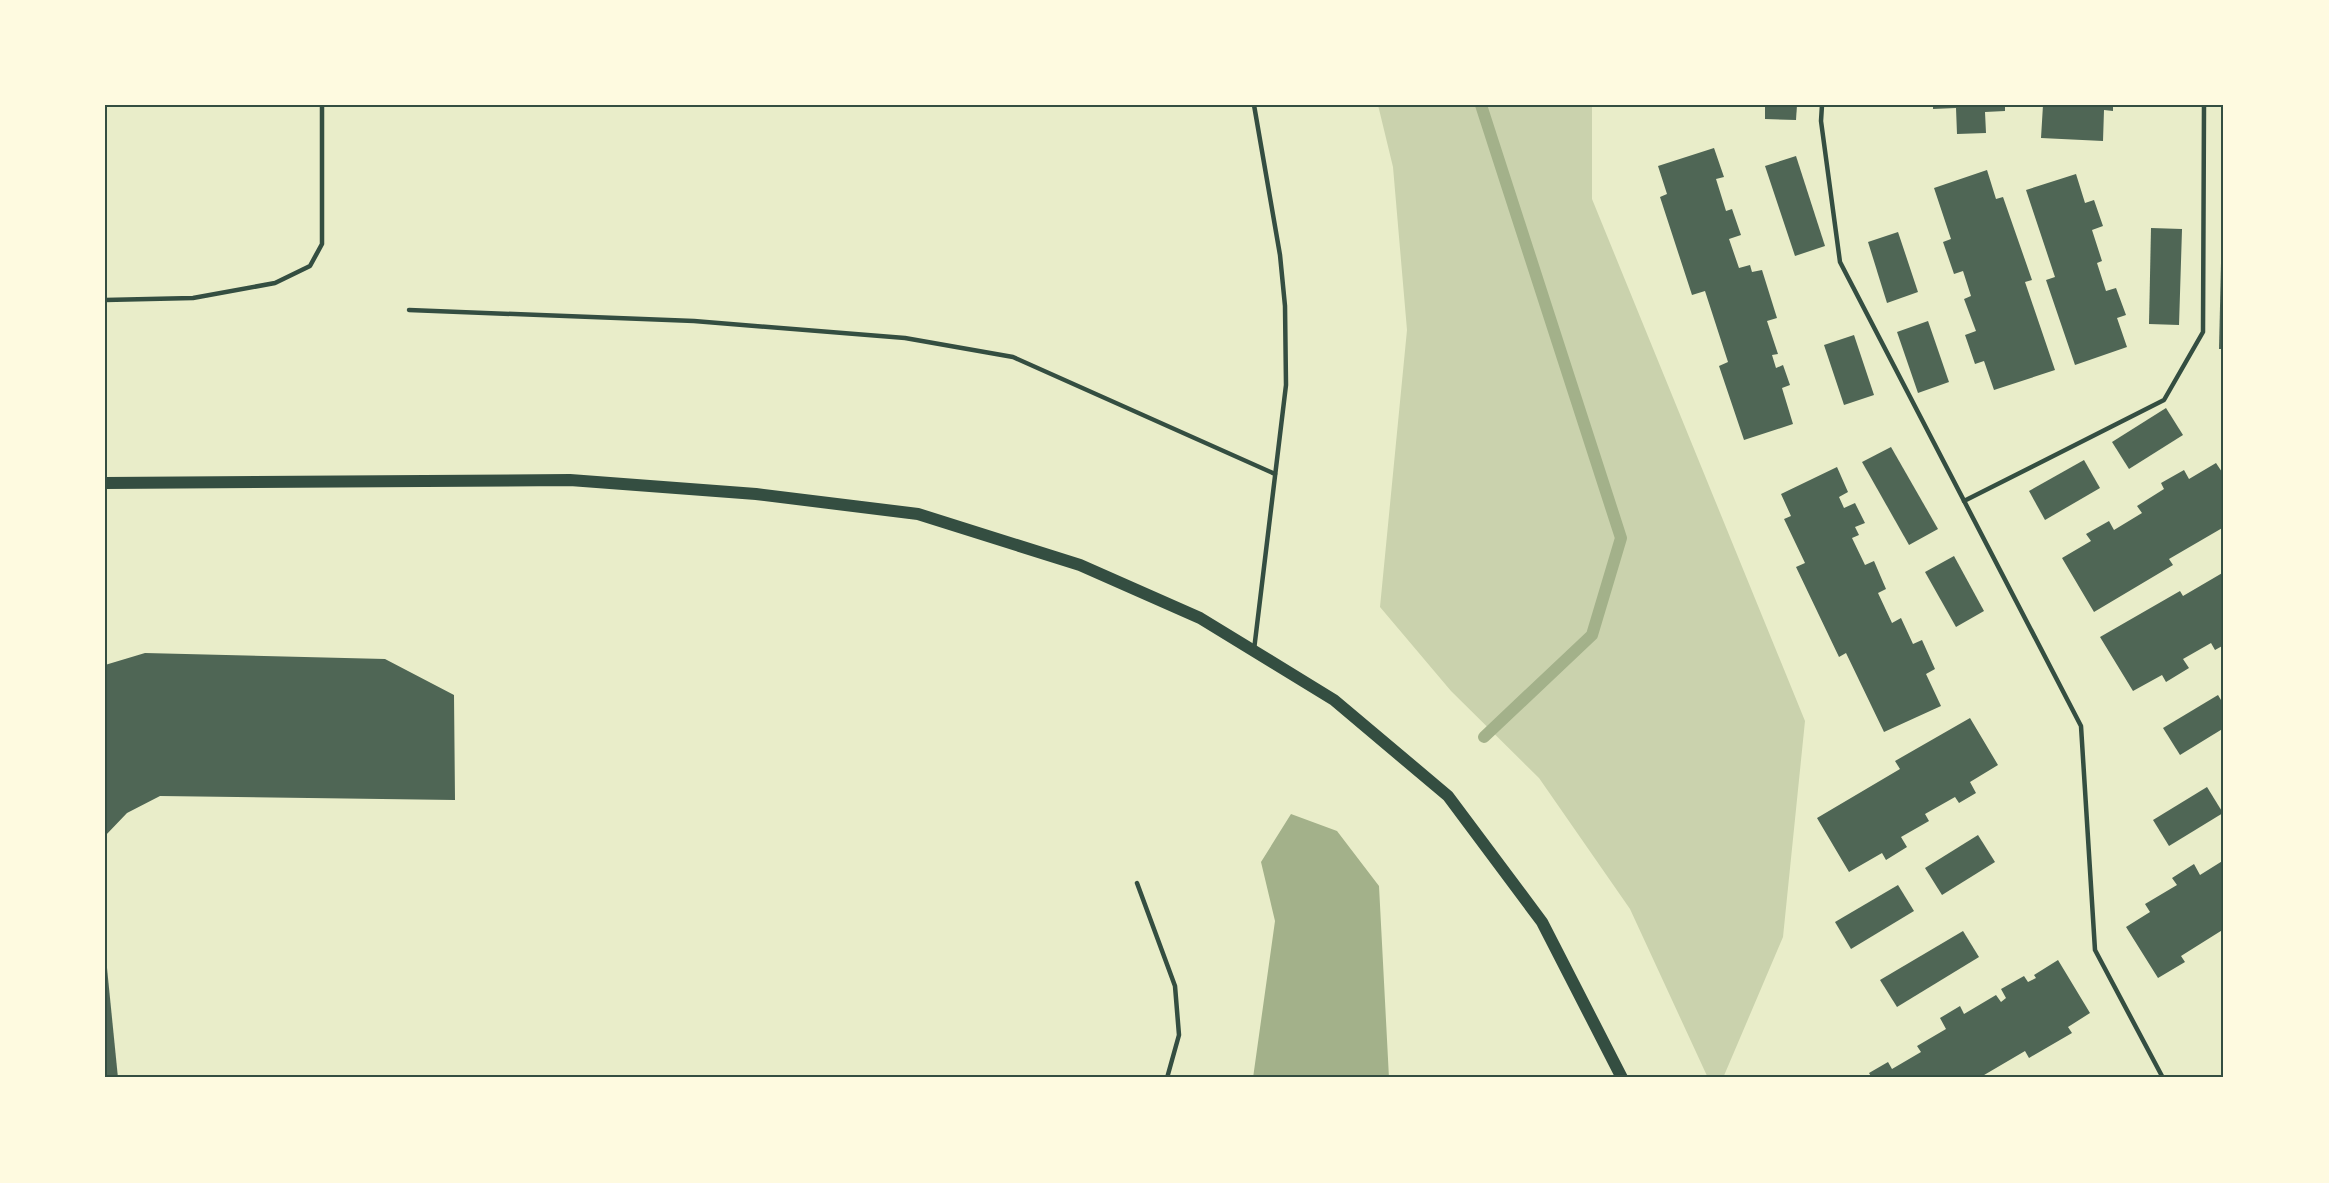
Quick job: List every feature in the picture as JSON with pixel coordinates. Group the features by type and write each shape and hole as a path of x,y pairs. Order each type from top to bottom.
{"main road":[{"path":"105,483 570,480 756,494 918,514 1080,565 1200,618 1334,700 1448,796 1542,922 1622,1078"}],"lane":[{"path":"105,300 193,298 275,283 310,266 322,243 322,105"},
{"path":"1254,105 1280,255 1285,306 1286,386 1254,651"},
{"path":"1822,105 1821,121 1840,262 2081,726 2095,950 2163,1078"},
{"path":"1964,501 2164,400 2204,332 2204,105"},
{"path":"409,310 694,321 905,338 1013,357 1275,474"},
{"path":"1137,883 1175,986 1179,1035 1167,1078"}],"shaded area":[{"path":"1378,105 1592,105 1592,199 1805,721 1783,937 1723,1078 1708,1078 1630,909 1539,778 1451,691 1380,607 1407,330 1393,167"},
{"path":"1291,814 1337,831 1379,886 1389,1078 1253,1078 1275,921 1261,862"}],"building":[{"path":"1765,105 1797,105 1796,120 1765,119"},
{"path":"1933,105 2005,105 2005,111 1985,112 1986,133 1957,134 1956,108 1933,109"},
{"path":"2043,105 2113,105 2113,111 2104,110 2103,141 2041,138"},
{"path":"1714,148 1724,177 1716,179 1726,211 1732,209 1741,235 1729,239 1739,268 1750,265 1752,272 1762,270 1777,318 1767,321 1778,354 1772,355 1776,368 1783,365 1790,385 1782,388 1793,424 1744,440 1719,366 1728,362 1705,291 1692,295 1660,197 1667,194 1658,166"},
{"path":"1796,156 1825,246 1795,256 1765,166"},
{"path":"1987,170 1996,199 2003,197 2032,280 2025,282 2055,370 1994,390 1984,361 1975,364 1965,335 1976,331 1964,299 1971,296 1963,271 1954,274 1943,242 1951,239 1934,188"},
{"path":"2076,174 2085,203 2094,200 2103,226 2092,230 2102,261 2097,263 2106,291 2116,288 2126,315 2117,318 2127,347 2075,365 2046,280 2055,277 2026,190"},
{"path":"2222,221 2224,221 2224,349 2219,349"},
{"path":"2151,228 2182,229 2179,325 2149,324"},
{"path":"1898,232 1918,292 1887,303 1868,242"},
{"path":"1928,321 1949,382 1918,393 1897,332"},
{"path":"1854,335 1874,395 1844,405 1824,345"},
{"path":"2166,408 2183,435 2129,469 2112,442"},
{"path":"1891,447 1938,529 1909,545 1862,462"},
{"path":"2084,460 2100,488 2045,520 2029,491"},
{"path":"2216,463 2224,475 2224,527 2169,559 2173,565 2094,612 2062,558 2091,541 2086,534 2109,521 2114,530 2142,513 2137,506 2164,489 2161,483 2184,470 2189,479"},
{"path":"1837,467 1848,492 1839,497 1844,508 1855,503 1865,523 1855,527 1859,535 1852,538 1865,565 1874,561 1886,589 1878,593 1892,623 1901,618 1913,644 1922,640 1935,669 1926,674 1941,706 1884,732 1846,653 1839,657 1796,567 1805,563 1784,519 1791,516 1781,494"},
{"path":"1954,556 1984,611 1956,627 1925,572"},
{"path":"2224,572 2224,645 2215,650 2211,643 2183,659 2189,668 2166,682 2162,675 2133,691 2100,637 2180,591 2183,596"},
{"path":"145,653 385,659 454,695 455,800 160,796 127,813 105,836 105,665"},
{"path":"2218,695 2224,705 2224,728 2180,755 2163,728"},
{"path":"1970,718 1998,765 1970,782 1976,793 1959,803 1955,797 1925,814 1929,821 1901,837 1907,847 1886,860 1882,853 1849,872 1817,818 1900,769 1895,761"},
{"path":"2207,787 2223,813 2169,846 2153,820"},
{"path":"1978,835 1995,862 1942,895 1925,868"},
{"path":"2224,860 2224,929 2181,956 2185,962 2158,978 2126,927 2150,912 2145,904 2177,885 2172,878 2194,864 2200,875"},
{"path":"1898,885 1914,911 1851,949 1835,922"},
{"path":"1963,931 1979,957 1897,1007 1880,980"},
{"path":"2058,960 2090,1013 2068,1027 2072,1033 2029,1058 2025,1051 1979,1078 1872,1078 1869,1073 1888,1062 1892,1069 1921,1052 1917,1046 1946,1029 1940,1018 1960,1006 1964,1014 1996,995 2001,1002 2006,998 2001,989 2024,976 2028,982 2036,978 2034,975"},
{"path":"105,968 107,968 118,1078 105,1078"}],"waterway":[{"path":"1481,105 1621,538 1592,635 1484,737"}]}
